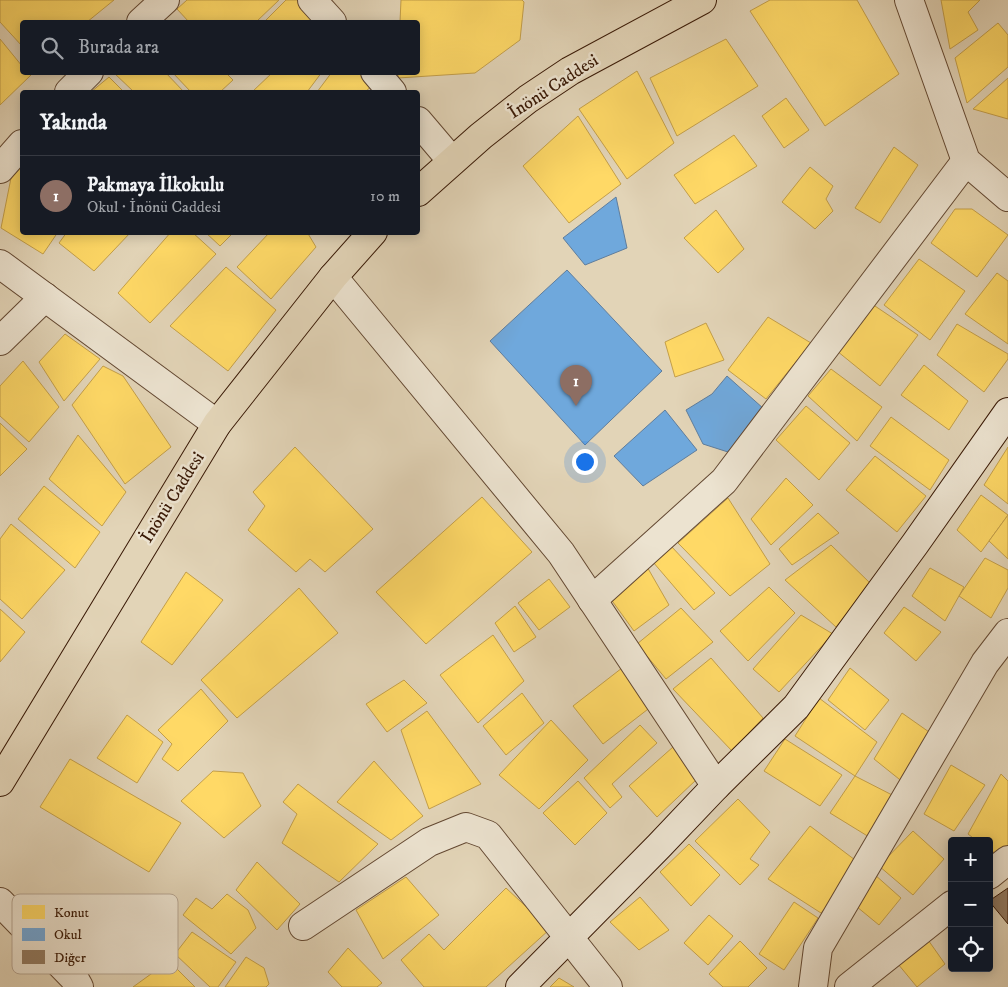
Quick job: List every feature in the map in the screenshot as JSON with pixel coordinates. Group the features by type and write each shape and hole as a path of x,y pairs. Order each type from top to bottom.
{"main road":[{"name":"İnönü Caddesi","path":"420,190 520,105 570,71 702,0"},
{"name":"İnönü Caddesi","path":"0,782 217,424 334,277 370,235"}],"street":[{"path":"143,20 165,0"},
{"path":"312,0 330,20"},
{"path":"909,0 966,161 1006,190"},
{"path":"71,90 86,75"},
{"path":"378,75 390,90"},
{"path":"420,123 452,161"},
{"path":"0,169 20,146"},
{"path":"592,600 724,481 966,161"},
{"path":"0,264 217,424"},
{"path":"334,277 561,553 716,786"},
{"path":"0,341 45,297"},
{"path":"520,987 716,786 796,707 916,544 1008,412"},
{"path":"813,987 818,948 985,663 1008,633"},
{"path":"303,926 429,842 466,827 488,835 608,987"},
{"path":"993,872 1008,860"},
{"path":"0,902 12,914"},
{"path":"849,987 948,908"},
{"path":"70,974 79,987"}],"building: Konut":[{"path":"0,0 114,0 89,20 20,20 20,44 0,22"},
{"path":"187,0 279,0 258,20 187,20 177,9"},
{"path":"286,0 300,0 315,20 266,20"},
{"path":"401,0 522,0 524,2 520,40 475,73 398,78 398,75 420,75 420,20 400,20"},
{"path":"770,0 857,0 899,74 825,126 750,11"},
{"path":"941,0 980,0 968,12 978,30 950,49"},
{"path":"998,23 1008,35 1008,67 967,103 955,58"},
{"path":"0,39 20,64 20,75 31,75 0,105"},
{"path":"726,39 758,86 677,136 650,78"},
{"path":"637,71 674,143 627,179 579,109"},
{"path":"116,75 168,75 182,90 132,90"},
{"path":"175,75 228,75 233,80 222,90 189,90"},
{"path":"270,75 320,75 308,90 254,90"},
{"path":"330,75 366,75 374,84 367,90 318,90"},
{"path":"109,77 122,90 93,90"},
{"path":"1008,78 1008,119 973,109"},
{"path":"786,98 809,130 784,148 762,116"},
{"path":"578,116 621,184 569,223 523,166"},
{"path":"734,135 757,166 695,204 674,175"},
{"path":"894,147 918,165 880,223 855,208"},
{"path":"20,160 20,235 56,235 43,254 1,228 13,168"},
{"path":"810,167 833,186 826,199 833,211 815,229 782,202"},
{"path":"955,209 972,209 1008,235 977,277 931,243"},
{"path":"716,210 744,249 718,273 684,238"},
{"path":"65,235 128,235 94,271 59,243"},
{"path":"168,235 195,235 216,254 150,323 118,293"},
{"path":"208,235 231,235 220,246"},
{"path":"267,235 309,235 316,247 271,299 237,267"},
{"path":"919,259 965,291 930,340 884,305"},
{"path":"226,267 276,310 228,371 170,326"},
{"path":"997,273 1008,281 1008,344 965,314"},
{"path":"872,304 918,335 880,386 837,351"},
{"path":"768,317 811,343 766,399 728,370"},
{"path":"706,323 724,360 675,377 665,342"},
{"path":"957,324 1008,354 1008,359 984,392 937,355"},
{"path":"65,334 100,359 64,401 39,362"},
{"path":"23,361 59,407 29,442 0,416 0,386"},
{"path":"924,365 968,401 949,430 901,395"},
{"path":"103,366 123,376 171,447 125,484 72,405"},
{"path":"831,369 882,407 857,441 808,396"},
{"path":"806,406 850,443 819,480 776,440"},
{"path":"891,417 949,460 930,490 870,446"},
{"path":"0,423 27,449 0,476"},
{"path":"78,435 126,492 102,526 49,479"},
{"path":"295,447 373,529 325,572 310,559 296,572 248,530 265,506 253,492"},
{"path":"1008,447 1008,504 984,485"},
{"path":"875,456 926,496 897,532 846,490"},
{"path":"786,478 813,505 771,545 751,519"},
{"path":"44,486 100,532 75,568 18,519"},
{"path":"981,495 1008,515 981,552 957,530"},
{"path":"482,497 532,552 426,644 376,592"},
{"path":"728,498 770,564 730,596 678,543"},
{"path":"818,513 839,533 792,565 779,549"},
{"path":"1008,515 1008,559 989,541"},
{"path":"11,524 65,570 22,619 0,599 0,539"},
{"path":"831,545 871,584 836,627 785,580"},
{"path":"671,546 715,593 694,610 653,562"},
{"path":"985,558 1008,570 1008,588 991,618 959,596"},
{"path":"646,565 669,605 634,631 605,591"},
{"path":"930,568 964,587 945,621 912,596"},
{"path":"186,572 223,600 172,665 141,642"},
{"path":"549,579 570,607 539,630 518,603"},
{"path":"769,587 795,613 748,661 720,631"},
{"path":"299,588 338,633 237,718 201,680"},
{"path":"515,606 536,637 514,652 495,623"},
{"path":"904,607 941,632 916,661 884,633"},
{"path":"681,608 713,642 666,679 637,644"},
{"path":"0,609 25,632 0,662"},
{"path":"801,615 833,634 779,692 753,669"},
{"path":"493,635 524,681 478,723 440,675"},
{"path":"711,658 763,718 732,751 673,689"},
{"path":"622,668 652,706 603,744 573,706"},
{"path":"850,668 889,700 865,730 828,700"},
{"path":"404,680 427,703 387,732 366,704"},
{"path":"201,689 228,721 178,771 162,759 172,744 158,730"},
{"path":"522,693 544,723 506,755 483,726"},
{"path":"819,698 877,742 855,776 795,736"},
{"path":"427,711 481,784 429,809 401,730"},
{"path":"902,713 939,739 909,787 874,759"},
{"path":"127,715 163,742 137,783 97,758"},
{"path":"551,720 588,760 539,809 499,775"},
{"path":"640,725 657,743 612,784 622,797 610,808 584,778"},
{"path":"785,739 842,775 820,806 764,771"},
{"path":"673,747 697,779 657,817 629,786"},
{"path":"70,759 181,823 149,872 40,807"},
{"path":"374,761 423,816 391,840 337,802"},
{"path":"951,765 985,785 954,831 924,814"},
{"path":"213,771 243,773 261,806 224,838 181,801"},
{"path":"1001,774 1008,781 1008,847 999,856 993,852 993,837 972,837 968,834"},
{"path":"855,776 898,798 874,840 830,813"},
{"path":"578,781 607,813 575,845 543,813"},
{"path":"298,784 378,844 339,882 282,843 297,814 283,802"},
{"path":"738,799 770,832 750,859 759,865 740,885 695,841"},
{"path":"810,826 863,866 821,913 768,879"},
{"path":"913,831 944,859 913,895 879,866"},
{"path":"689,844 720,875 691,906 660,872"},
{"path":"257,862 300,904 277,930 236,890"},
{"path":"874,874 901,898 879,925 851,902"},
{"path":"406,877 439,915 383,959 356,910"},
{"path":"506,888 550,929 486,987 424,987 401,960 429,934 444,950"},
{"path":"227,894 248,910 256,928 231,954 183,915 196,898 212,909"},
{"path":"640,897 669,930 639,950 610,922"},
{"path":"794,902 818,918 784,970 759,954"},
{"path":"709,915 733,936 708,965 684,943"},
{"path":"192,932 236,962 218,987 210,987 178,957 178,950"},
{"path":"926,937 945,964 917,987 898,964"},
{"path":"740,941 767,968 748,987 723,987 709,974"},
{"path":"348,948 382,983 377,987 342,987 328,972"},
{"path":"246,957 264,968 269,984 266,987 225,987"},
{"path":"178,970 195,987 133,987 151,974 178,974"},
{"path":"559,978 574,987 550,987"}],"building: Okul":[{"path":"616,197 627,248 585,265 563,238"},
{"path":"567,270 662,371 585,445 490,341"},
{"path":"727,376 764,409 728,452 703,444 686,410 712,394"},
{"path":"665,410 697,450 643,486 614,456"}],"building: Diğer":[{"path":"1008,888 1008,924 993,906 993,898"}],"place":[{"name":"Pakmaya İlkokulu","path":"576,406"}]}
